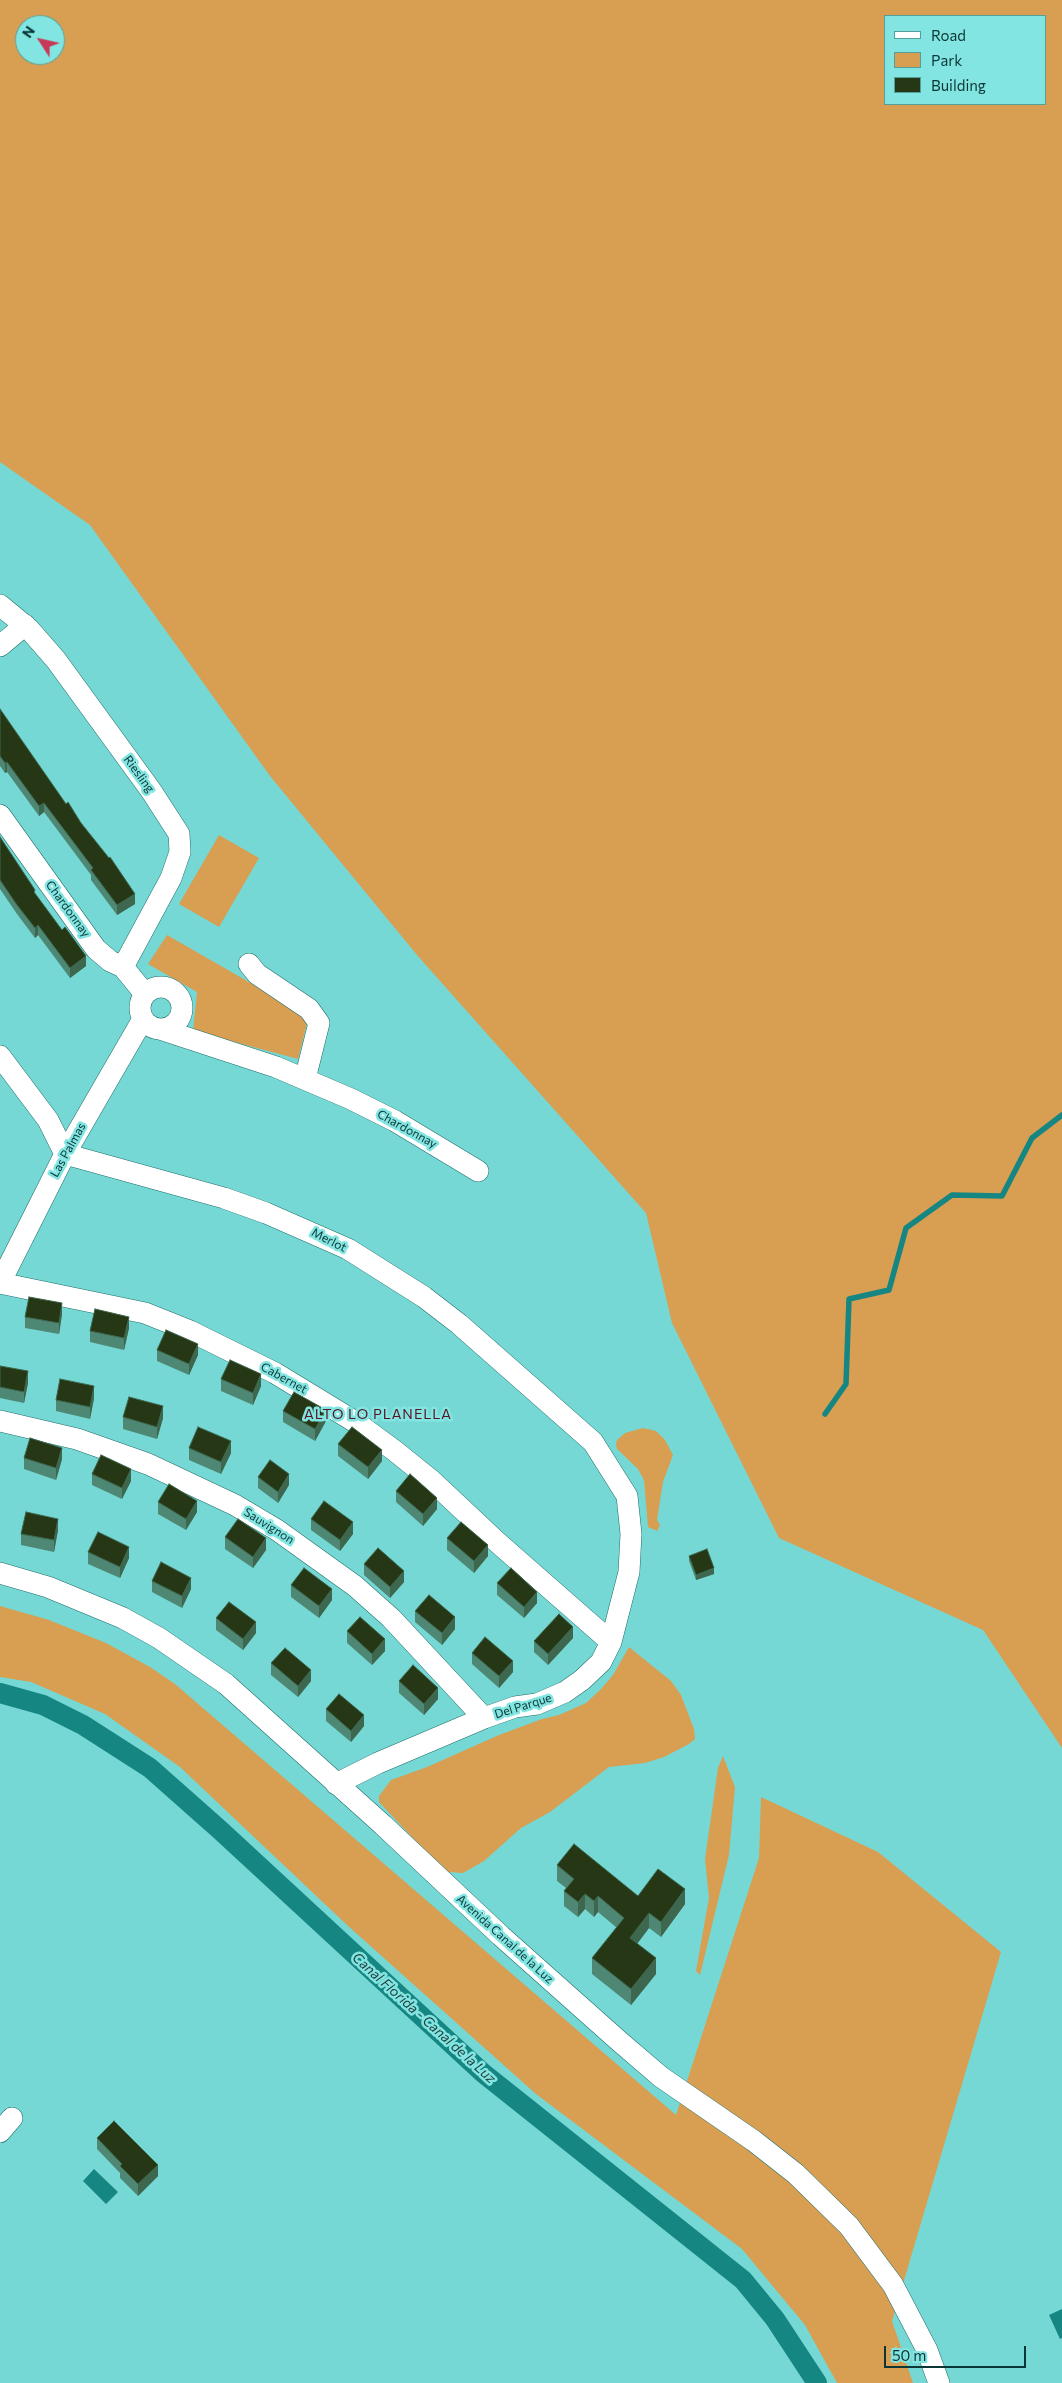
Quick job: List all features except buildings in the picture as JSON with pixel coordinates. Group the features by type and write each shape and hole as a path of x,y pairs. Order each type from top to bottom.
{"street":[{"name":"Riesling","path":"0,605 25,625 56,660 152,792 179,834 180,852 171,878 123,968"},
{"path":"0,646 25,625"},
{"name":"Chardonnay","path":"0,816 96,949 110,961 123,968 145,994"},
{"path":"249,964 257,974 308,1009 319,1023 305,1079"},
{"path":"145,994 150,990 163,986 175,991 180,996 183,1009 182,1016 173,1026 152,1024"},
{"name":"Las Palmas","path":"0,1283 64,1154 152,1024 140,1006 145,994"},
{"name":"Chardonnay","path":"152,1024 305,1079 395,1121 478,1171"},
{"path":"0,1056 48,1120 64,1154"},
{"name":"Merlot","path":"64,1154 216,1196 266,1212 308,1230 387,1272 459,1324 593,1442 627,1496"},
{"name":"Cabernet","path":"0,1283 145,1313 190,1331 276,1373 357,1423 395,1451 431,1480 497,1542 612,1642"},
{"name":"Sauvignon","path":"0,1421 77,1439 148,1464 227,1501 277,1530 355,1586 391,1618 484,1718"},
{"name":"Del Parque","path":"336,1784 378,1763 484,1718 515,1707 537,1704 565,1692 582,1680 601,1662 612,1642 629,1572 631,1534 627,1496"},
{"name":"Avenida Canal de la Luz","path":"0,1573 48,1587 86,1602 159,1638 226,1684 619,2042 661,2077 775,2157 823,2199 849,2226 892,2285 927,2350 939,2383"}],"green space":[{"path":"0,0 1062,0 1062,1748 983,1630 779,1538 672,1323 646,1213 417,955 270,776 90,525 0,462"},
{"path":"219,835 259,858 219,927 179,904"},
{"path":"167,935 294,1008 307,1023 298,1059 193,1031 197,992 148,964"},
{"path":"643,1428 656,1431 665,1440 673,1455 663,1482 657,1520 660,1525 657,1531 648,1527 644,1480 638,1469 617,1449 616,1445 617,1440 625,1433"},
{"path":"0,1606 49,1620 106,1643 150,1667 175,1684 676,2115 759,1858 761,1797 878,1852 1001,1952 892,2321 913,2383 837,2383 805,2325 742,2249 536,2094 347,1925 180,1767 105,1714 31,1682 0,1677"},
{"path":"629,1647 671,1681 681,1695 694,1729 695,1739 689,1744 664,1757 645,1763 609,1767 550,1812 521,1828 484,1861 463,1873 448,1872 441,1868 379,1802 379,1796 391,1780 427,1767 499,1735 542,1719 559,1715 586,1703 613,1675"},
{"path":"723,1756 735,1787 729,1855 700,1975 696,1971 709,1898 705,1859 718,1768"}],"water":[{"path":"94,2169 118,2192 106,2204 83,2181"},
{"path":"1062,2309 1062,2338 1060,2339 1049,2315"}],"waterway":[{"path":"825,1414 846,1384 849,1299 889,1290 906,1228 952,1195 1002,1196 1032,1138 1062,1115"},
{"name":"Canal Florida - Canal de la Luz","path":"0,1693 43,1705 83,1725 150,1768 220,1830 483,2073 743,2280 775,2319 817,2383"}],"district":[{"name":"ALTO LO PLANELLA","path":"378,1414"}]}
